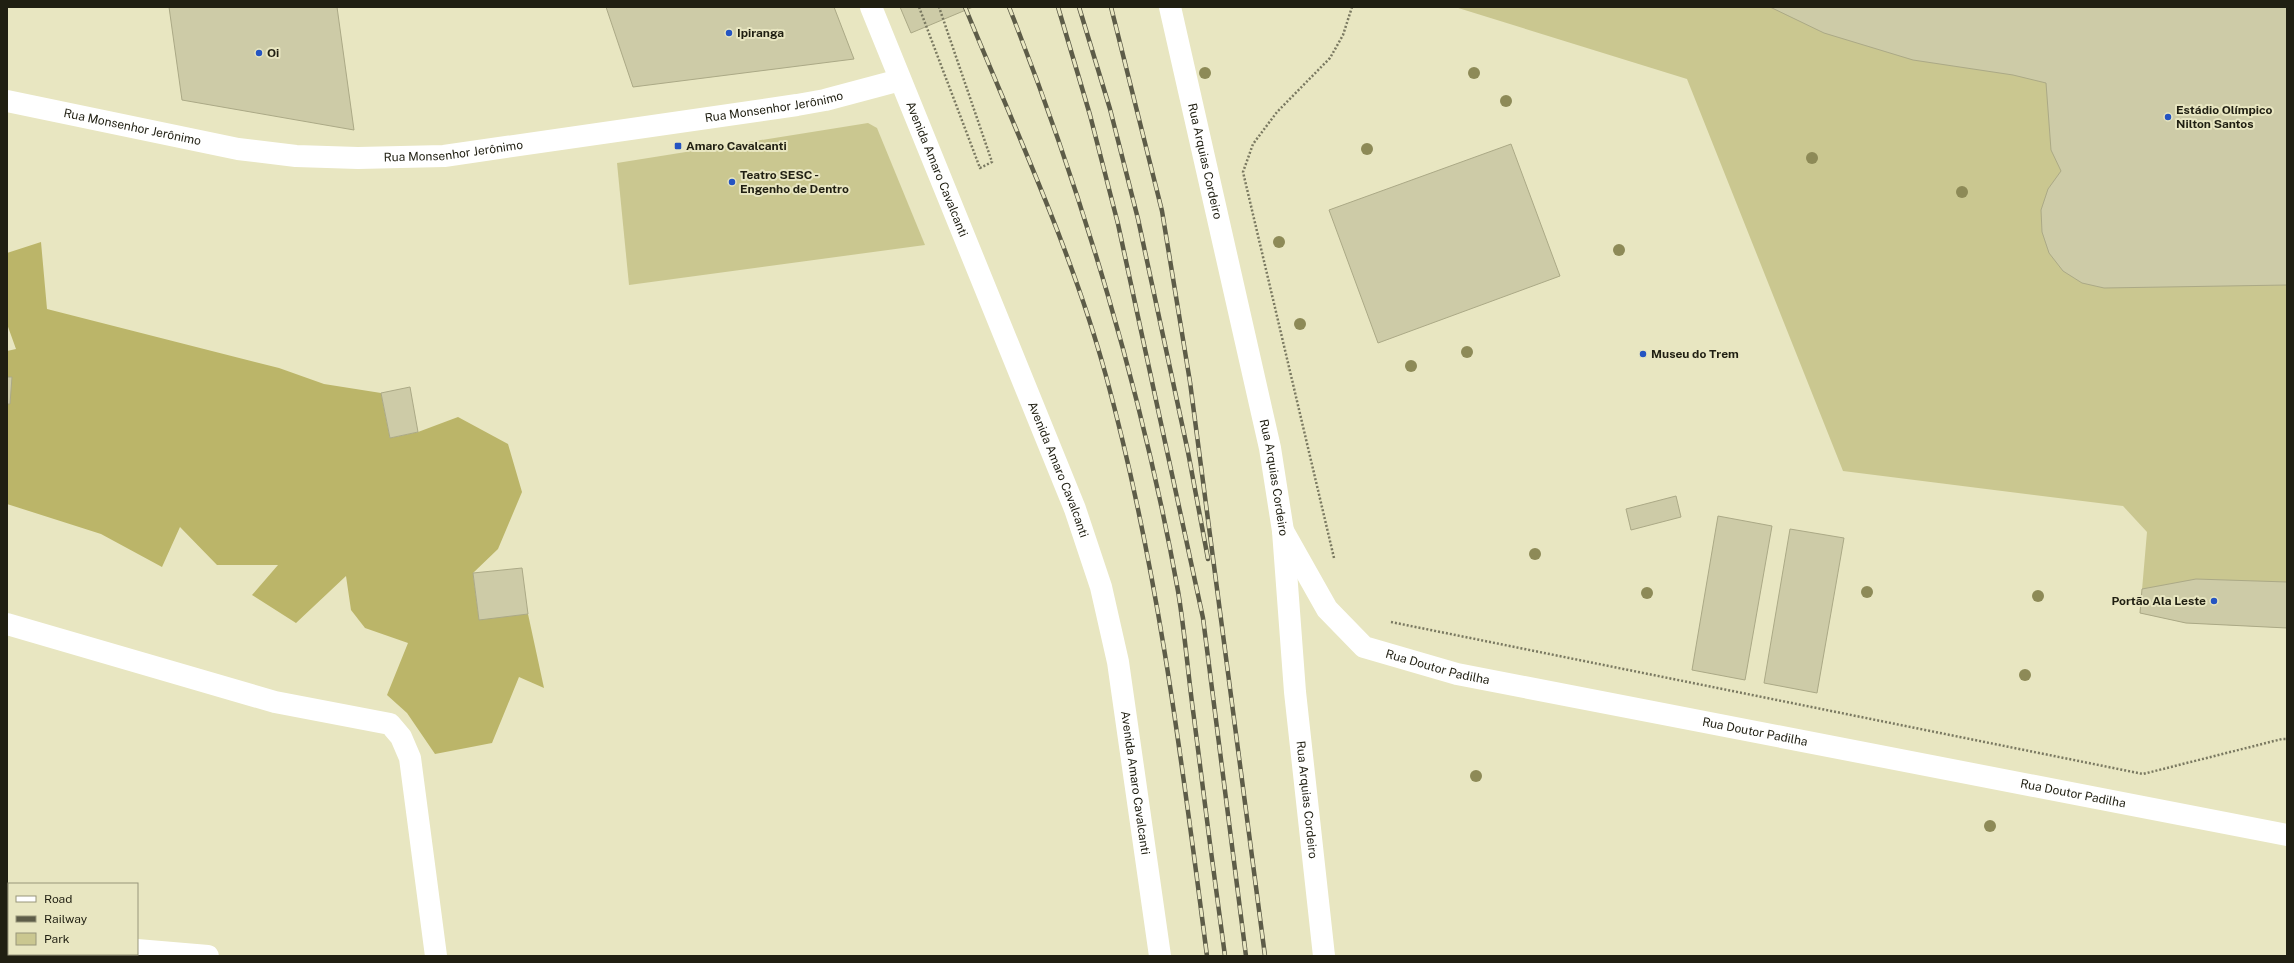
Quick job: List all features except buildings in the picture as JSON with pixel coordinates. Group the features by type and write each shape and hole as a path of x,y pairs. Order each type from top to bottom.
{"main road":[{"name":"Avenida Amaro Cavalcanti","path":"871,7 1074,509 1101,587 1118,662 1160,956"},
{"name":"Rua Arquias Cordeiro","path":"1170,7 1256,380 1270,448 1283,531 1295,692 1324,956"},
{"name":"Rua Monsenhor Jerônimo","path":"7,101 238,149 296,156 358,158 444,156 797,105 825,100 900,80"},
{"name":"Rua Doutor Padilha","path":"1283,531 1328,609 1364,647 1457,674 2287,835"},
{"path":"7,624 274,702 390,724 401,737 410,758 436,956"},
{"path":"138,950 208,956"}],"path":[{"path":"919,7 980,168 992,162 939,7"},
{"path":"1335,560 1243,172 1253,144 1277,112 1330,58 1343,35 1352,7"},
{"path":"1390,622 2143,774 2287,739"}],"green space":[{"path":"1455,7 2287,7 2287,628 2186,623 2140,613 2147,532 2123,506 1843,471 1687,79"},
{"path":"868,123 877,128 925,245 629,285 617,163"}],"shaded area":[{"path":"41,242 47,309 279,368 324,384 381,393 390,438 418,432 458,417 508,444 522,492 498,549 473,573 479,619 528,614 544,688 519,677 492,743 435,754 407,713 387,695 408,643 365,628 351,610 346,576 296,623 252,595 278,565 217,565 180,527 162,567 101,534 7,504 7,351 16,349 7,324 7,253"}],"railway":[{"path":"965,7 1041,190 1077,282 1106,376 1140,520 1167,664 1207,956"},
{"path":"1009,7 1036,77 1061,149 1108,295 1147,443 1164,517 1185,638 1205,807 1225,956"},
{"path":"1058,7 1090,115 1118,224 1203,618 1246,956"},
{"path":"1079,7 1110,109 1138,219 1188,452 1208,559"},
{"path":"1111,7 1162,211 1190,382 1265,956"}],"place":[{"name":"Ipiranga","path":"729,33"},
{"name":"Oi","path":"259,53"},
{"name":"Estádio Olímpico Nilton Santos","path":"2168,117"},
{"name":"Amaro Cavalcanti","path":"678,146"},
{"name":"Teatro SESC - Engenho de Dentro","path":"732,182"},
{"name":"Museu do Trem","path":"1643,354"},
{"name":"Portão Ala Leste","path":"2214,601"}]}
